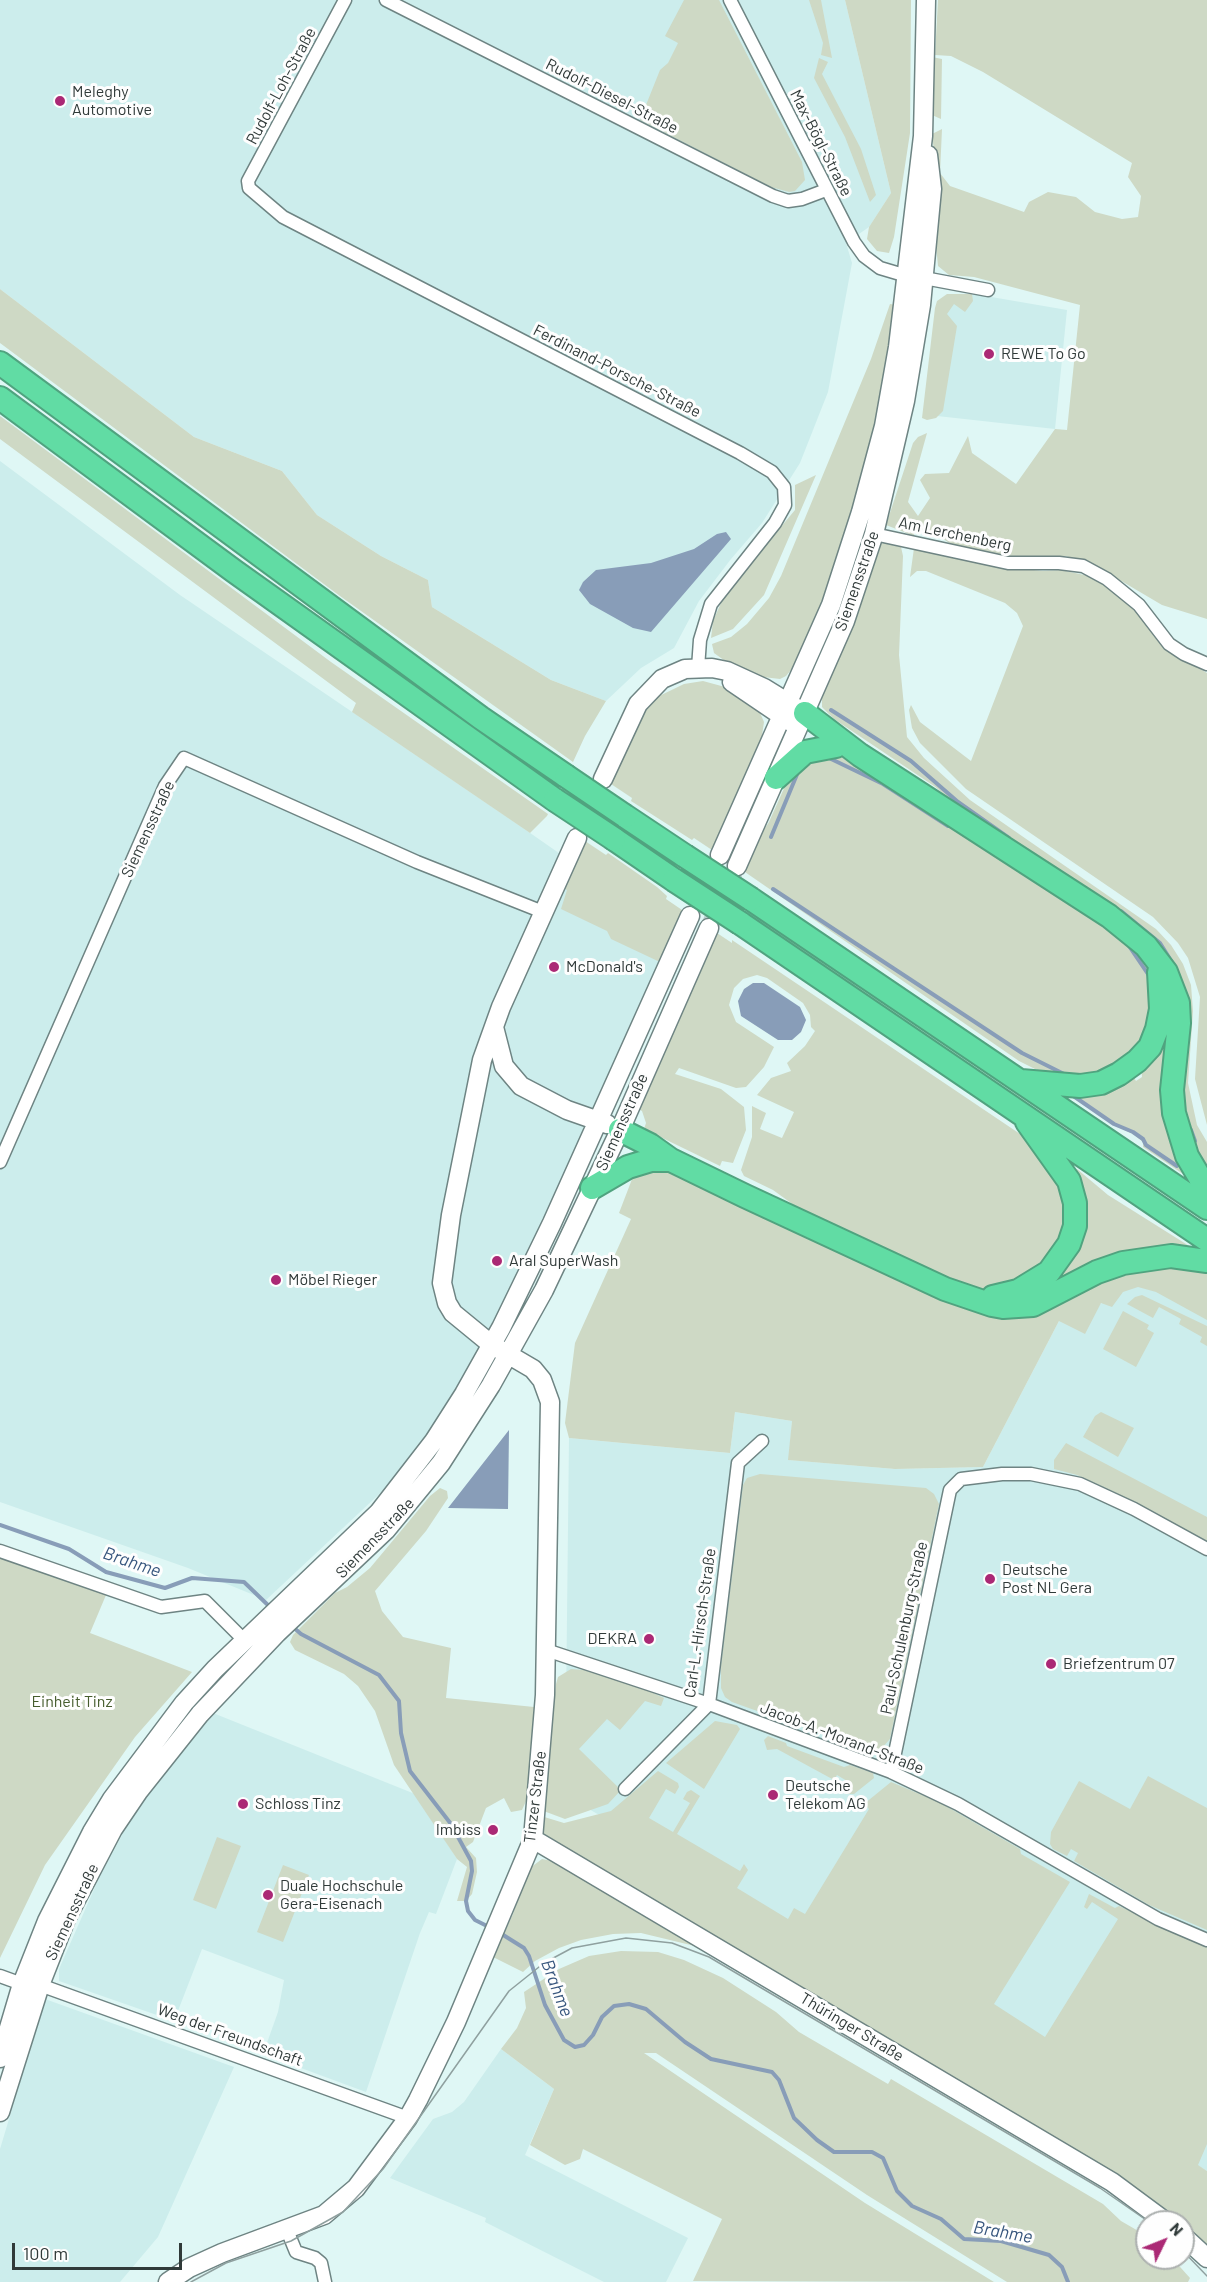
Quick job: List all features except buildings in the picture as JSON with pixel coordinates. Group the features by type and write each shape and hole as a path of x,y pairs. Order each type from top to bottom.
{"highway":[{"path":"0,363 481,718 1207,1208"},
{"path":"0,398 234,572 555,800 1020,1111 1207,1240"},
{"path":"794,715 836,746 860,755"},
{"path":"794,715 1109,916 1139,939 1157,961 1172,985 1178,1003 1179,1023 1172,1090 1174,1113 1187,1156 1207,1190"},
{"path":"776,778 805,752 836,746"},
{"path":"1016,1081 1080,1086 1101,1083 1137,1061 1150,1047 1159,1019 1161,987 1157,961"},
{"path":"978,1300 1018,1291 1049,1272 1069,1244 1075,1226 1075,1203 1069,1181 1020,1111"},
{"path":"616,1137 661,1160 945,1289 1003,1307 1033,1305 1097,1272 1123,1263 1171,1256 1207,1261"},
{"path":"592,1188 628,1167 661,1160"}],"main road":[{"path":"916,277 923,135 926,0"},
{"name":"Siemensstraße","path":"720,855 845,621 874,534 905,401 916,277"},
{"name":"Siemensstraße","path":"737,866 776,778 794,715 861,512 884,426 916,277"},
{"path":"603,779 638,704 662,679 673,674 698,668 719,669 738,675 794,715"},
{"path":"492,1345 453,1313 444,1293 442,1283 457,1186 482,1060 543,912 577,838"},
{"name":"Siemensstraße","path":"0,2058 31,1984 67,1878 111,1800 184,1703 292,1607 402,1485 434,1441 492,1345 552,1223 690,916"},
{"name":"Siemensstraße","path":"292,1607 371,1545 416,1497 475,1412 544,1290 616,1137 709,928"},
{"name":"Siemensstraße","path":"494,1027 504,1066 514,1080 532,1093 598,1121"},
{"path":"476,1089 489,1075 504,1066"},
{"path":"598,1121 616,1137"},
{"path":"521,1332 533,1370"},
{"name":"Tinzer Straße","path":"168,2282 189,2268 222,2253 324,2215 356,2188 408,2118 456,2022 532,1839 545,1695 551,1411 546,1387 533,1370 492,1345"},
{"name":"Thüringer Straße","path":"532,1839 1112,2182 1150,2210"},
{"name":"Siemensstraße","path":"0,2112 31,1984"},
{"path":"1195,2247 1207,2258"}],"street":[{"name":"Rudolf-Loh-Straße","path":"249,188 248,181 345,0"},
{"name":"Rudolf-Diesel-Straße","path":"386,0 773,196 789,201 802,200 826,190"},
{"name":"Max-Bögl-Straße","path":"730,0 826,190 864,256 886,272 988,290"},
{"name":"Ferdinand-Porsche-Straße","path":"249,188 283,217 740,453 764,466 779,479 786,496 781,515 711,604 700,640 698,668"},
{"name":"Am Lerchenberg","path":"874,534 1008,563 1059,563 1083,566 1123,590 1139,604 1162,637 1174,649 1207,664"},
{"name":"Siemensstraße","path":"0,1162 165,786 184,758 417,862 543,912"},
{"name":"Carl-L.-Hirsch-Straße","path":"625,1790 709,1704 738,1463 762,1441"},
{"name":"Paul-Schulenburg-Straße","path":"891,1772 950,1490 961,1479 1002,1474 1031,1474 1080,1484 1134,1509 1207,1549"},
{"path":"0,1551 161,1607 205,1601 250,1646"},
{"name":"Jacob-A.-Morand-Straße","path":"546,1650 709,1704 891,1772 958,1804 1158,1919 1207,1940"},
{"name":"Weg der Freundschaft","path":"0,1976 31,1984 408,2118"},
{"path":"287,2230 296,2252 315,2258 321,2263 325,2282"}],"shaded area":[{"path":"0,0 845,0 891,193 869,227 846,243 852,263 828,392 800,463 762,523 699,601 674,648 641,668 606,701 551,680 432,607 428,580 381,556 317,515 282,471 194,437 0,289"},
{"path":"974,294 1067,310 1055,429 928,415 945,298"},
{"path":"0,461 180,595 675,934 492,1333 457,1393 390,1484 266,1600 188,1568 0,1502"},
{"path":"726,532 731,539 651,632 633,628 590,604 579,590 583,582 596,570 651,563 694,549 717,534"},
{"path":"753,983 764,983 800,1007 806,1020 801,1032 792,1040 778,1040 741,1016 738,1001 744,989"},
{"path":"1111,1286 1207,1288 1207,2171 565,1795 569,1438 730,1453 735,1412 792,1421 789,1460 895,1469 983,1467 1059,1321 1102,1303"},
{"path":"509,1430 508,1509 448,1508"},
{"name":"Duale Hochschule Gera-Eisenach","path":"213,1713 415,1794 457,1859 436,1914 429,1912 420,1933 366,2092 263,2054 278,2012 284,1980 202,1949 174,2021 59,1981 59,1969 99,1878 130,1820 156,1781"},
{"path":"45,1999 234,2067 158,2237 120,2282 0,2282 0,2149"},
{"path":"501,2049 554,2089 525,2155 688,2238 666,2282 604,2282 485,2222 486,2218 390,2178 433,2119 452,2112 464,2102"}],"green space":[{"path":"684,0 719,0 802,162 805,180 795,191 789,192 771,187 640,120 660,70 668,63 678,43 665,36"},
{"path":"809,0 821,0 832,58 821,55 823,43"},
{"path":"845,0 911,0 910,133 894,237 889,253 877,251 867,239 869,227 891,193"},
{"path":"938,0 1207,0 1207,619 1162,605 1101,569 1066,556 1022,558 984,552 952,545 935,533 915,528 914,536 886,525 913,443 918,437 927,433 908,502 918,516 930,498 920,480 925,474 949,473 968,436 972,453 1016,484 1055,429 1067,430 1080,305 974,277 949,275 938,266 937,178 932,134 942,129 940,173 950,186 1024,212 1029,202 1048,192 1076,197 1095,212 1122,219 1138,217 1141,196 1128,177 1132,163 983,72 951,56 935,55"},
{"path":"932,57 942,59 941,119 932,115"},
{"path":"819,58 828,62 822,74 861,149 876,195 870,202 845,137 814,78"},
{"path":"0,289 194,437 282,471 317,515 381,556 428,580 432,607 551,680 606,701 585,736 573,762 340,596 0,343"},
{"path":"947,294 972,294 973,301 965,312 954,304 947,314 957,326 943,411 936,418 927,420 922,418 935,308 937,301"},
{"path":"890,304 896,305 891,349 870,459 814,624 796,664 786,676 780,679 763,677 732,666 714,653 712,644 731,637 747,624 769,598 781,576 871,359"},
{"path":"0,416 331,662 548,814 547,816 530,833 352,712 356,703 0,439"},
{"path":"816,475 764,595 733,629 711,638 713,621 725,594 795,510 795,485"},
{"path":"883,543 901,547 903,556 899,655 907,737 924,758 970,800 1156,929 1171,945 1183,964 1191,985 1193,1011 1188,1083 1197,1125 1207,1142 1207,1178 1178,1110 1179,986 934,786 834,719 822,707 822,693 878,546"},
{"path":"914,548 998,566 1043,571 1061,570 1089,576 1118,592 1161,645 1207,673 1207,1125 1195,1079 1200,997 1188,958 1178,943 1153,917 966,789 920,743 912,728 909,710 911,705 920,722 971,761 1023,626 1017,613 1005,603 926,571 917,571 910,577"},
{"path":"703,681 725,687 748,701 758,708 764,722 761,742 712,850 631,801 632,798 608,782 635,723 653,699 684,684"},
{"path":"838,755 1124,936 1151,970 1149,1037 1107,1075 1051,1077 1019,1061 742,870 752,848 769,822 790,775 802,760"},
{"path":"582,839 606,855 608,853 657,887 667,896 666,899 685,912 662,963 611,939 607,931 561,909 567,890 560,886"},
{"path":"714,931 732,943 732,940 1029,1140 1054,1167 1070,1215 1055,1257 996,1292 965,1288 809,1216 773,1190 744,1176 741,1170 752,1137 752,1106 766,1113 760,1129 782,1138 794,1112 757,1095 771,1078 791,1071 787,1063 805,1046 815,1031 811,1027 810,1015 803,1003 767,978 757,975 743,979 734,988 729,1005 736,1022 774,1047 764,1067 746,1087 736,1088 679,1068 675,1074 721,1089 744,1107 746,1130 733,1163 722,1161 720,1166 644,1129 646,1123 642,1111 636,1108"},
{"path":"1165,1024 1189,1178 1143,1147 1143,1142 1133,1134 1062,1091 1131,1073 1136,1081 1142,1077 1141,1065"},
{"path":"663,1168 960,1304 1134,1265 1207,1269 1207,1320 1156,1292 1138,1287 1123,1292 1112,1307 1101,1303 1085,1334 1059,1321 983,1467 895,1469 788,1460 792,1421 735,1412 730,1453 569,1438 565,1423 575,1343 631,1219 619,1213 634,1174"},
{"path":"1077,1169 1108,1195 1194,1249 1020,1296 1063,1265 1072,1172"},
{"path":"1142,1295 1207,1326 1207,1346 1200,1342 1202,1337 1179,1324 1181,1319 1159,1307 1153,1318 1127,1304 1135,1297"},
{"path":"1123,1311 1149,1325 1147,1329 1154,1333 1136,1367 1103,1349"},
{"path":"1101,1412 1134,1428 1118,1457 1083,1437 1095,1416"},
{"path":"1066,1443 1207,1517 1207,1541 1108,1489 1077,1475 1054,1469 1054,1460"},
{"path":"760,1474 926,1488 934,1494 939,1504 890,1739 881,1749 869,1751 732,1702 725,1697 721,1688 721,1666 743,1485 747,1478"},
{"path":"440,1488 447,1491 448,1498 426,1531 375,1591 382,1611 403,1637 451,1648 446,1698 534,1707 531,1790 522,1810 511,1812 504,1798 486,1808 473,1842 466,1847 476,1858 477,1872 472,1894 466,1901 457,1901 467,1867 457,1859 394,1765 375,1711 358,1686 344,1674 295,1650 290,1642 293,1635 335,1593 347,1587 370,1568 430,1496"},
{"name":"Einheit Tinz","path":"0,1558 106,1595 90,1633 192,1672 135,1737 45,1865 0,1958"},
{"path":"571,1669 584,1670 647,1690 664,1698 661,1706 645,1701 620,1730 607,1719 579,1749 621,1790 608,1804 565,1819 541,1810 556,1684 558,1677"},
{"path":"715,1721 737,1725 740,1729 704,1789 666,1763"},
{"path":"768,1736 786,1743 787,1746 844,1767 850,1765 873,1773 874,1778 854,1794 847,1794 852,1784 837,1775 834,1780 777,1749 767,1750 764,1740"},
{"path":"658,1771 678,1783 679,1787 675,1794 666,1789 649,1818 673,1832 690,1803 683,1799 691,1790 700,1796 677,1834 740,1871 744,1864 748,1870 737,1888 788,1919 794,1908 805,1914 869,1809 864,1804 891,1782 939,1802 1020,1849 1021,1854 1070,1882 994,2004 1045,2037 1118,1919 1092,1902 1087,1909 1084,1907 1089,1894 1115,1908 1119,1906 1207,1947 1207,2144 1198,2165 1207,2171 1207,2249 1195,2238 1195,2210 1163,2210 545,1837 542,1830 541,1816 564,1823 611,1811"},
{"path":"1148,1776 1207,1808 1207,1930 1149,1905 1074,1861 1078,1853 1071,1849 1067,1856 1053,1849 1050,1844 1051,1832 1079,1781 1130,1809"},
{"path":"217,1837 241,1846 216,1909 193,1900"},
{"path":"542,1859 557,1862 703,1948 641,1933 613,1934 581,1940 559,1948 535,1961 523,1972 493,1957 513,1914 530,1868"},
{"path":"283,1865 309,1875 283,1942 257,1932"},
{"path":"621,1951 658,1952 684,1960 723,1978 776,2012 799,2032 888,2084 891,2079 1103,2204 1121,2221 1135,2229 1135,2270 1183,2270 1190,2278 1188,2282 1007,2282 867,2195 656,2053 644,2053 865,2203 994,2282 693,2281 722,2219 583,2149 580,2159 565,2165 530,2145 554,2089 501,2049 517,2028 526,2008 524,1992 559,1969 589,1956"}],"waterway":[{"path":"831,710 911,761 958,802 1009,838"},
{"path":"827,757 883,784 948,826"},
{"path":"771,837 798,772"},
{"path":"773,889 1022,1053 1066,1075"},
{"path":"1121,911 1160,943 1175,967"},
{"path":"1129,946 1150,977"},
{"path":"1072,1095 1114,1124 1133,1132 1143,1139 1146,1145 1177,1166"},
{"path":"1191,1130 1195,1141"},
{"name":"Brahme","path":"0,1525 69,1549 106,1572 165,1588 192,1578 244,1582 271,1608"},
{"name":"Brahme","path":"293,1627 301,1634 379,1675 399,1701 401,1733 410,1771 451,1824 471,1861 472,1871 466,1901 468,1911 475,1920 491,1928"},
{"name":"Brahme","path":"500,1933 524,1948 529,1956 545,2005 564,2040 575,2047 584,2045 593,2035 602,2017 614,2006 629,2004 646,2009 685,2042 711,2059 772,2072 779,2080 794,2118 817,2140 834,2152 872,2152 883,2158 897,2191 912,2206 941,2219 964,2239 1001,2241 1049,2255 1062,2267 1068,2282"}],"tunnel":[{"path":"709,928 734,872"}],"tram line":[{"path":"191,2282 226,2263 291,2241 343,2212 383,2169 509,1991 544,1963 572,1948 626,1938 672,1943 709,1957 1100,2188 1135,2212"},
{"path":"1195,2264 1207,2276"}],"place":[{"name":"Meleghy Automotive","path":"60,101"},
{"name":"REWE To Go","path":"989,354"},
{"name":"McDonald's","path":"554,967"},
{"name":"Aral SuperWash","path":"497,1261"},
{"name":"Möbel Rieger","path":"276,1280"},
{"name":"Deutsche Post NL Gera","path":"990,1579"},
{"name":"DEKRA","path":"649,1639"},
{"name":"Briefzentrum 07","path":"1051,1664"},
{"name":"Deutsche Telekom AG","path":"773,1795"},
{"name":"Schloss Tinz","path":"243,1804"},
{"name":"Imbiss","path":"493,1830"},
{"name":"Duale Hochschule Gera-Eisenach","path":"268,1895"}]}
